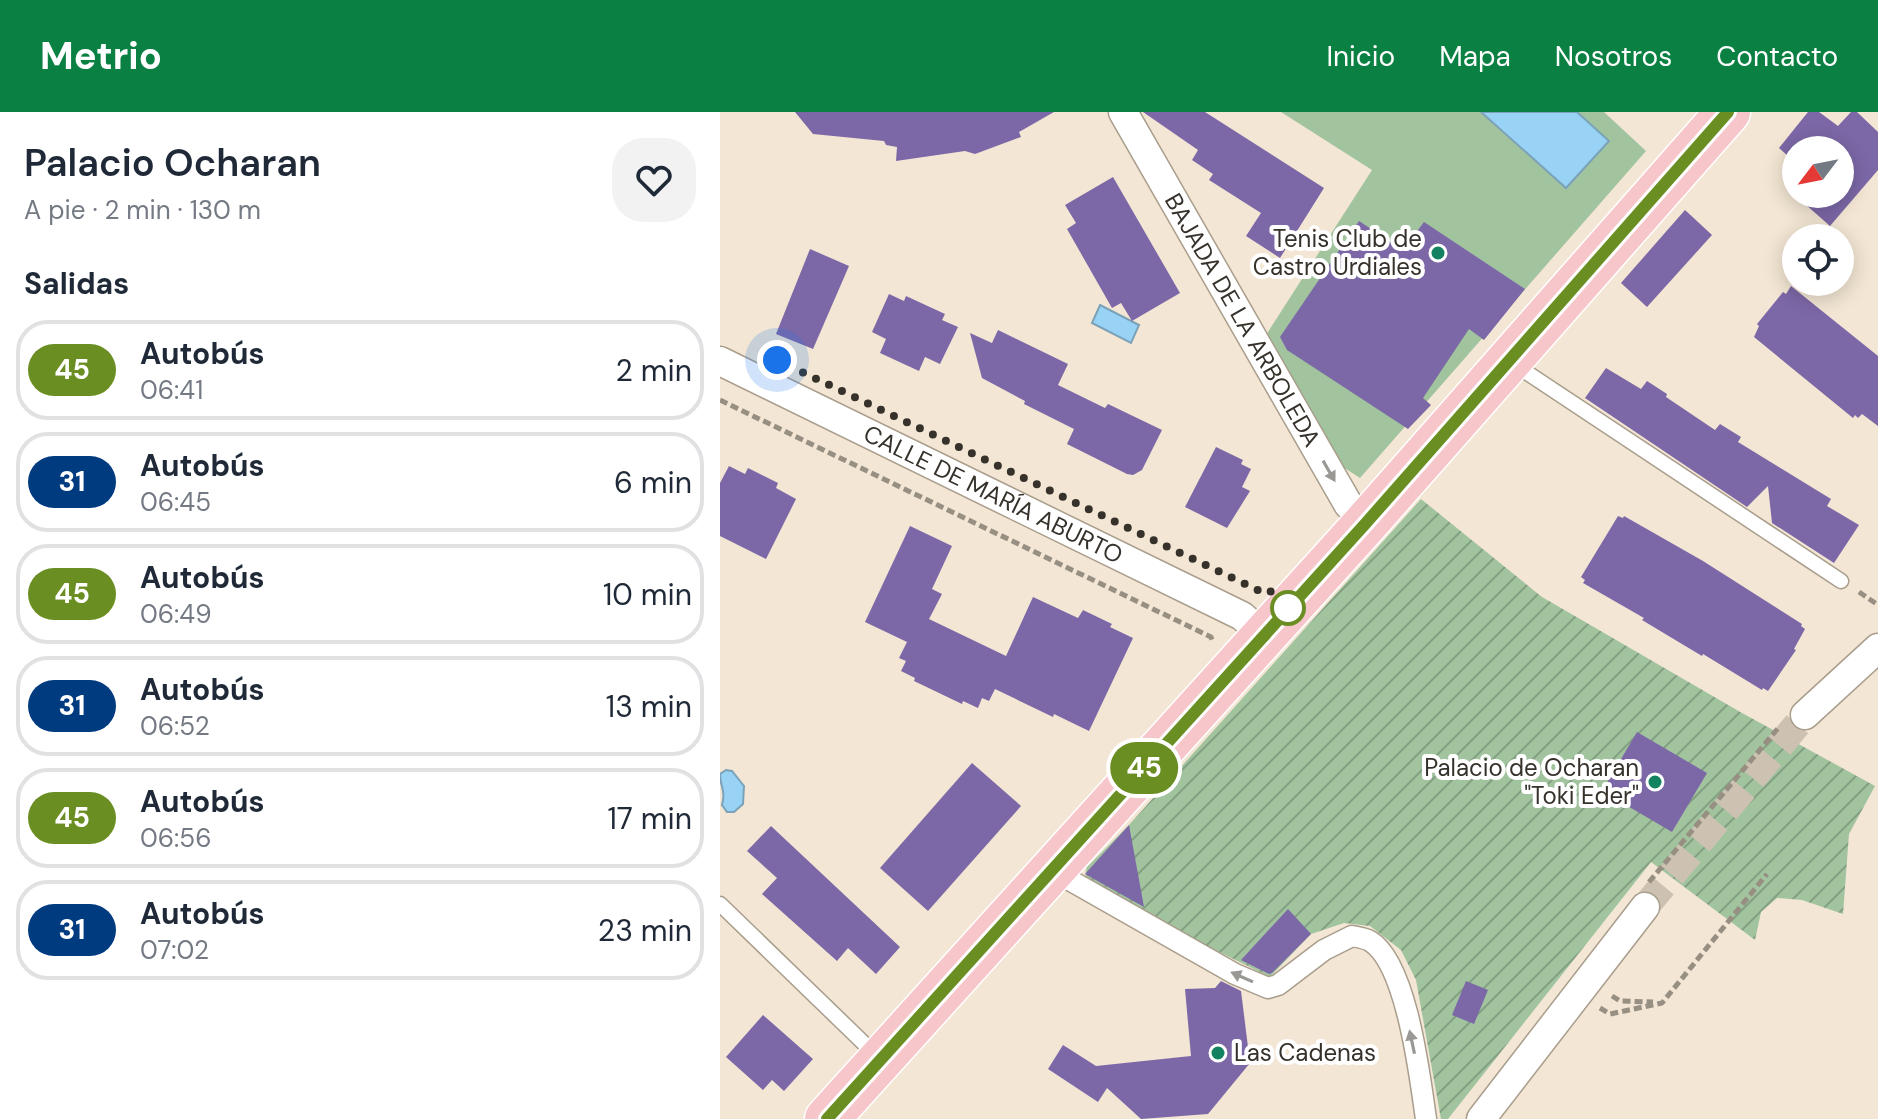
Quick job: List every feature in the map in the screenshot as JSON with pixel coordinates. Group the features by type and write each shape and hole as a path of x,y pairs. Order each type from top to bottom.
{"highway":[{"path":"827,1119 1366,523 1728,112"}],"street":[{"name":"BAJADA DE LA ARBOLEDA","path":"1123,112 1348,504 1366,523"},
{"name":"CALLE DE MARÍA ABURTO","path":"720,361 1242,616 1263,635"},
{"path":"1795,717 1878,648"},
{"path":"1052,870 1235,974 1268,988 1278,985 1324,950 1352,936 1369,941 1384,955 1400,986 1426,1119"},
{"path":"1481,1119 1578,994 1645,897"}],"lane":[{"path":"1510,357 1526,372 1841,581"},
{"path":"720,904 881,1060"}],"path":[{"path":"720,400 1211,637 1211,650"},
{"path":"1645,897 1795,717"},
{"path":"1578,994 1610,1014 1662,1003 1767,874"}],"green space":[{"name":"Tenis Club de Castro Urdiales","path":"1281,112 1604,112 1646,151 1360,478 1337,463 1266,335 1372,170"},
{"path":"1421,499 1542,597 1875,786 1849,834 1843,914 1802,900 1777,898 1761,912 1755,940 1651,862 1448,1119 1441,1119 1416,980 1401,950 1370,926 1344,923 1311,934 1270,977 1092,889 1086,876 1087,867 1129,825"}],"water":[{"path":"1481,112 1577,112 1609,141 1566,188"},
{"path":"1100,305 1139,325 1131,343 1092,323"},
{"path":"726,770 732,771 744,786 743,804 734,812 727,812 722,805 720,774"}],"building":[{"path":"795,112 1054,112 1019,132 1021,137 975,154 965,151 896,161 897,147 886,145 884,141 813,134"},
{"path":"1143,112 1205,112 1324,188 1280,258 1246,236 1261,213 1209,180 1213,174 1192,160 1198,150"},
{"path":"1808,112 1819,112 1838,126 1851,112 1857,112 1878,132 1878,170 1854,198 1854,136 1789,136"},
{"path":"1113,177 1180,293 1132,321 1121,303 1112,308 1067,229 1076,223 1065,205"},
{"path":"1810,208 1845,208 1832,224"},
{"path":"1685,210 1712,235 1647,307 1621,283"},
{"path":"1359,221 1403,250 1424,222 1525,289 1484,340 1469,329 1423,398 1431,405 1408,429 1287,350 1280,337"},
{"path":"810,249 849,266 813,349 776,334"},
{"path":"1782,293 1782,296 1803,296 1878,356 1878,426 1862,414 1853,418 1754,337 1757,324"},
{"path":"889,294 904,301 906,296 945,314 942,320 958,327 940,364 925,357 919,371 880,353 886,339 872,332"},
{"path":"998,330 1068,364 1058,385 1105,408 1108,404 1162,430 1142,470 1133,475 1127,474 1067,444 1074,429 982,378 970,333 992,343"},
{"path":"1606,368 1641,389 1647,381 1715,430 1720,424 1741,437 1738,442 1831,499 1827,506 1859,525 1834,563 1772,523 1768,486 1747,507 1585,398"},
{"path":"1216,447 1243,460 1241,464 1251,469 1242,487 1250,491 1227,528 1185,507"},
{"path":"729,466 745,474 748,468 778,483 776,488 796,499 766,559 720,536 720,483"},
{"path":"1618,516 1624,516 1703,561 1802,624 1805,629 1796,650 1768,691 1702,656 1583,583 1585,580 1581,577"},
{"path":"910,526 952,546 932,589 942,594 929,619 1006,656 1033,597 1078,618 1083,610 1133,638 1089,731 995,689 989,701 982,698 978,708 963,701 962,704 914,681 915,678 901,671 906,661 899,658 907,642 865,622"},
{"name":"Palacio de Ocharan \"Toki Eder\"","path":"1637,732 1707,773 1672,832 1602,791"},
{"path":"972,763 1021,806 928,911 880,868"},
{"path":"1129,825 1144,907 1085,874"},
{"path":"771,826 900,947 876,974 848,948 837,961 762,894 777,878 747,851"},
{"path":"1288,909 1311,934 1272,973 1241,960"},
{"name":"Las Cadenas","path":"1221,981 1241,991 1250,1063 1208,1114 1141,1119 1107,1088 1098,1102 1048,1069 1063,1045 1096,1066 1191,1056 1185,989 1215,988"},
{"path":"1466,981 1488,990 1474,1024 1452,1015"},
{"path":"763,1015 813,1059 784,1091 772,1080 763,1090 726,1057"}],"tunnel":[{"path":"1645,907 1805,715"}],"bus line":[{"name":"45","path":"827,1119 1366,523 1728,112"}],"place":[{"name":"Tenis Club de Castro Urdiales","path":"1438,253"},
{"name":"Palacio de Ocharan \"Toki Eder\"","path":"1655,782"},
{"name":"Las Cadenas","path":"1218,1053"}],"route":[{"path":"777,360 1262,592 1269,590 1288,608"}]}
